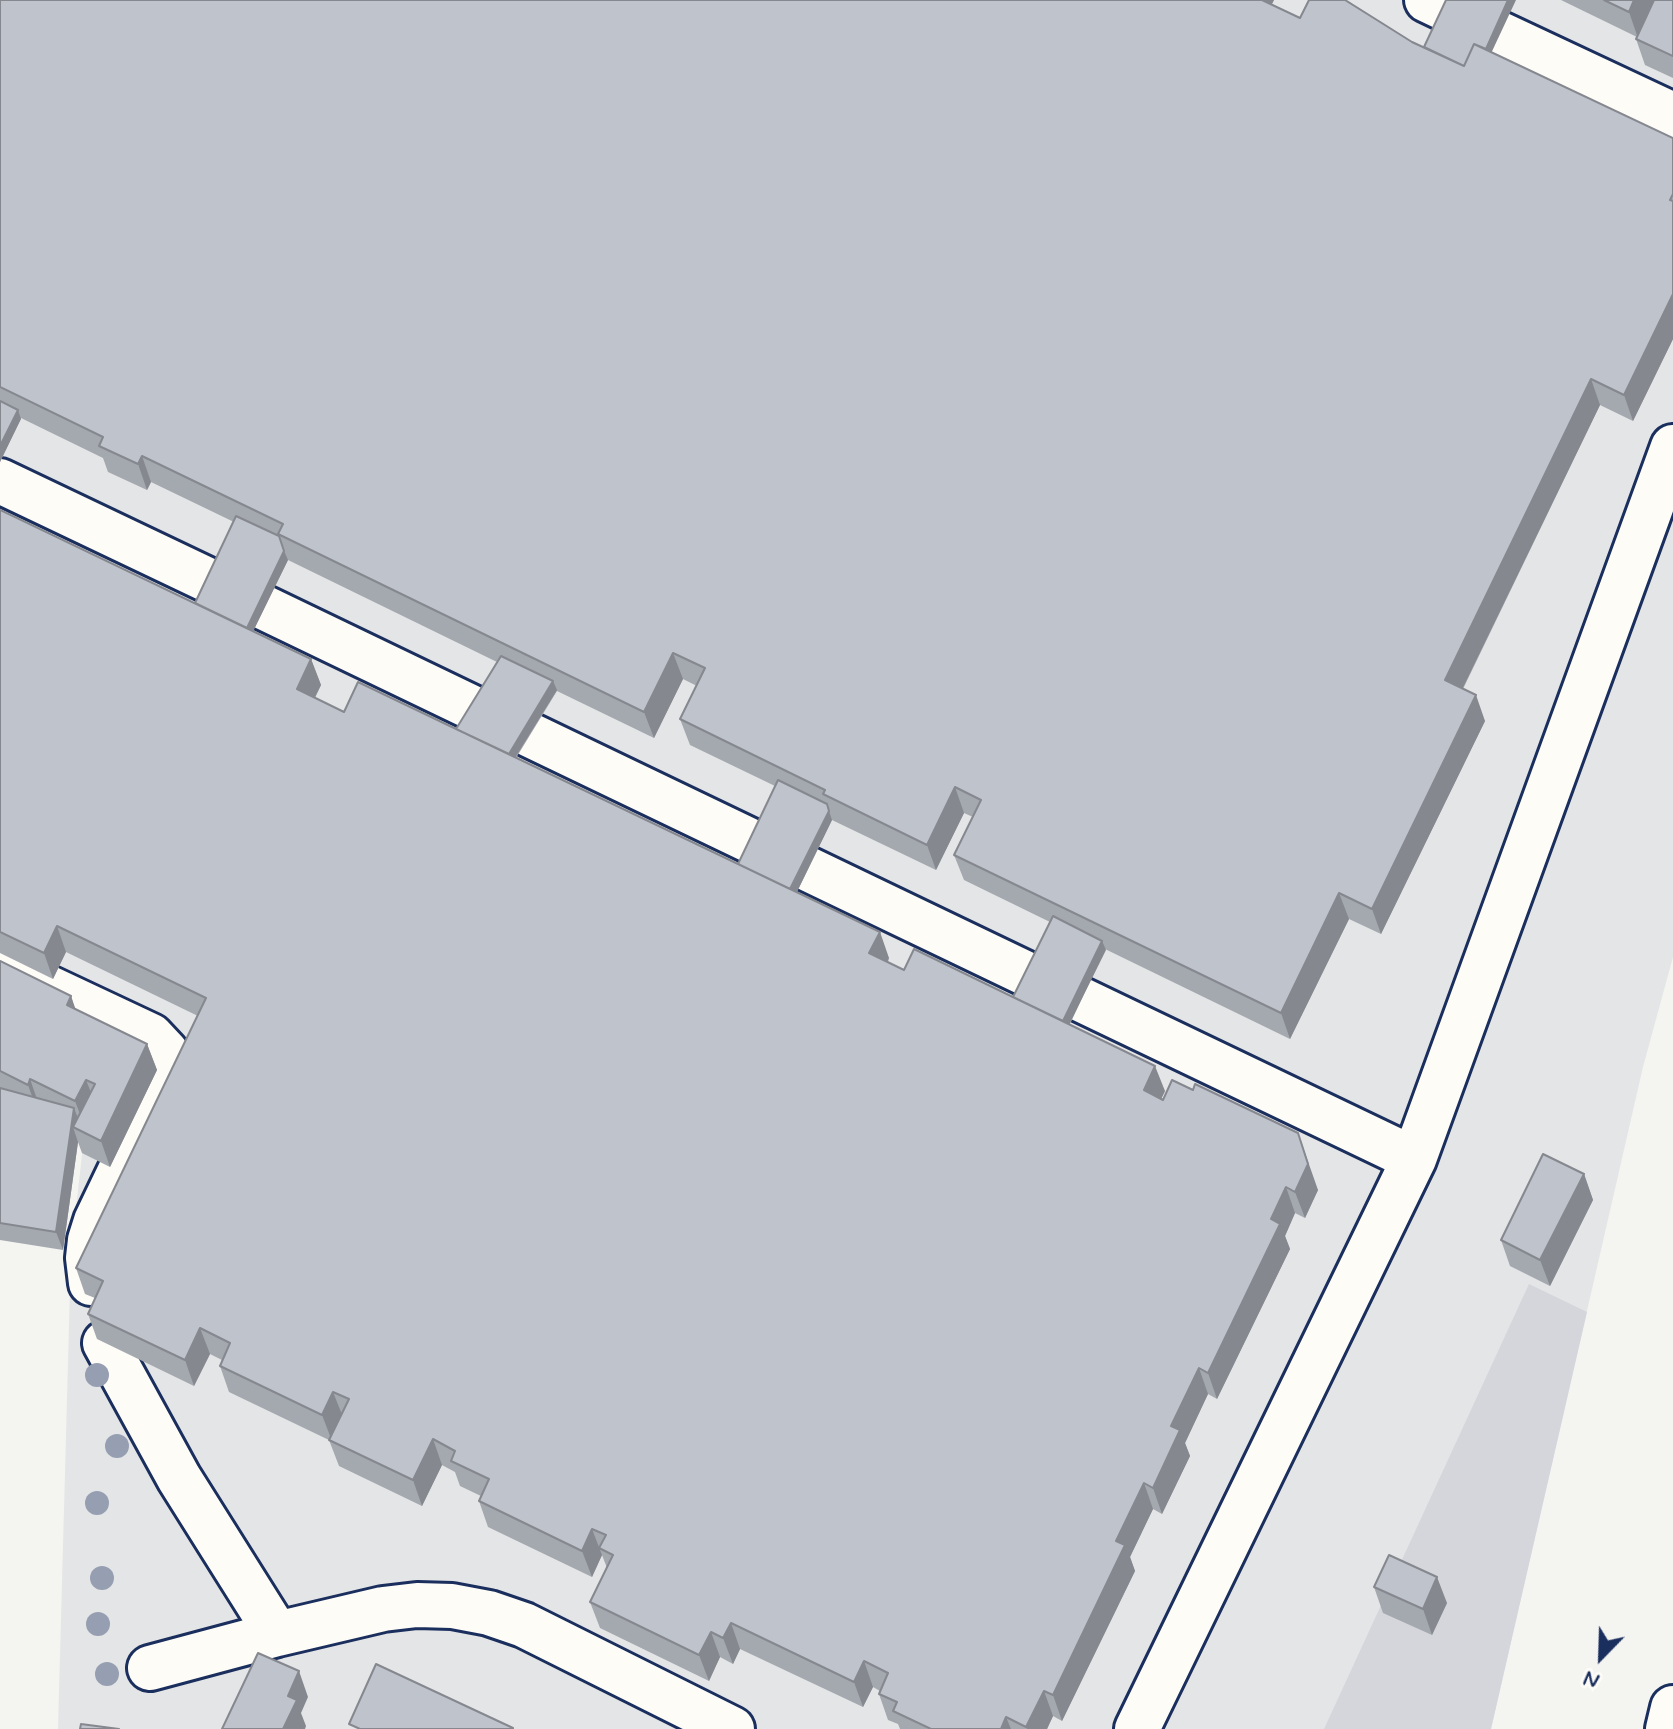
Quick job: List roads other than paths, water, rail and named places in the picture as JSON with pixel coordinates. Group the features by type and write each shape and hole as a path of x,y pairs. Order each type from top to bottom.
{"street":[{"path":"1500,34 1673,115"},
{"path":"1137,1729 1414,1159 1673,447"},
{"path":"0,481 212,582"},
{"path":"265,608 477,710"},
{"path":"530,735 755,843"},
{"path":"808,869 1031,976"},
{"path":"0,965 151,1036 166,1052 167,1073 93,1230 88,1258 97,1314 179,1478 277,1634"},
{"path":"1082,1000 1414,1159"},
{"path":"150,1668 383,1609 417,1605 452,1606 489,1613 524,1625 732,1729"},
{"path":"1668,1729 1673,1708"}]}
